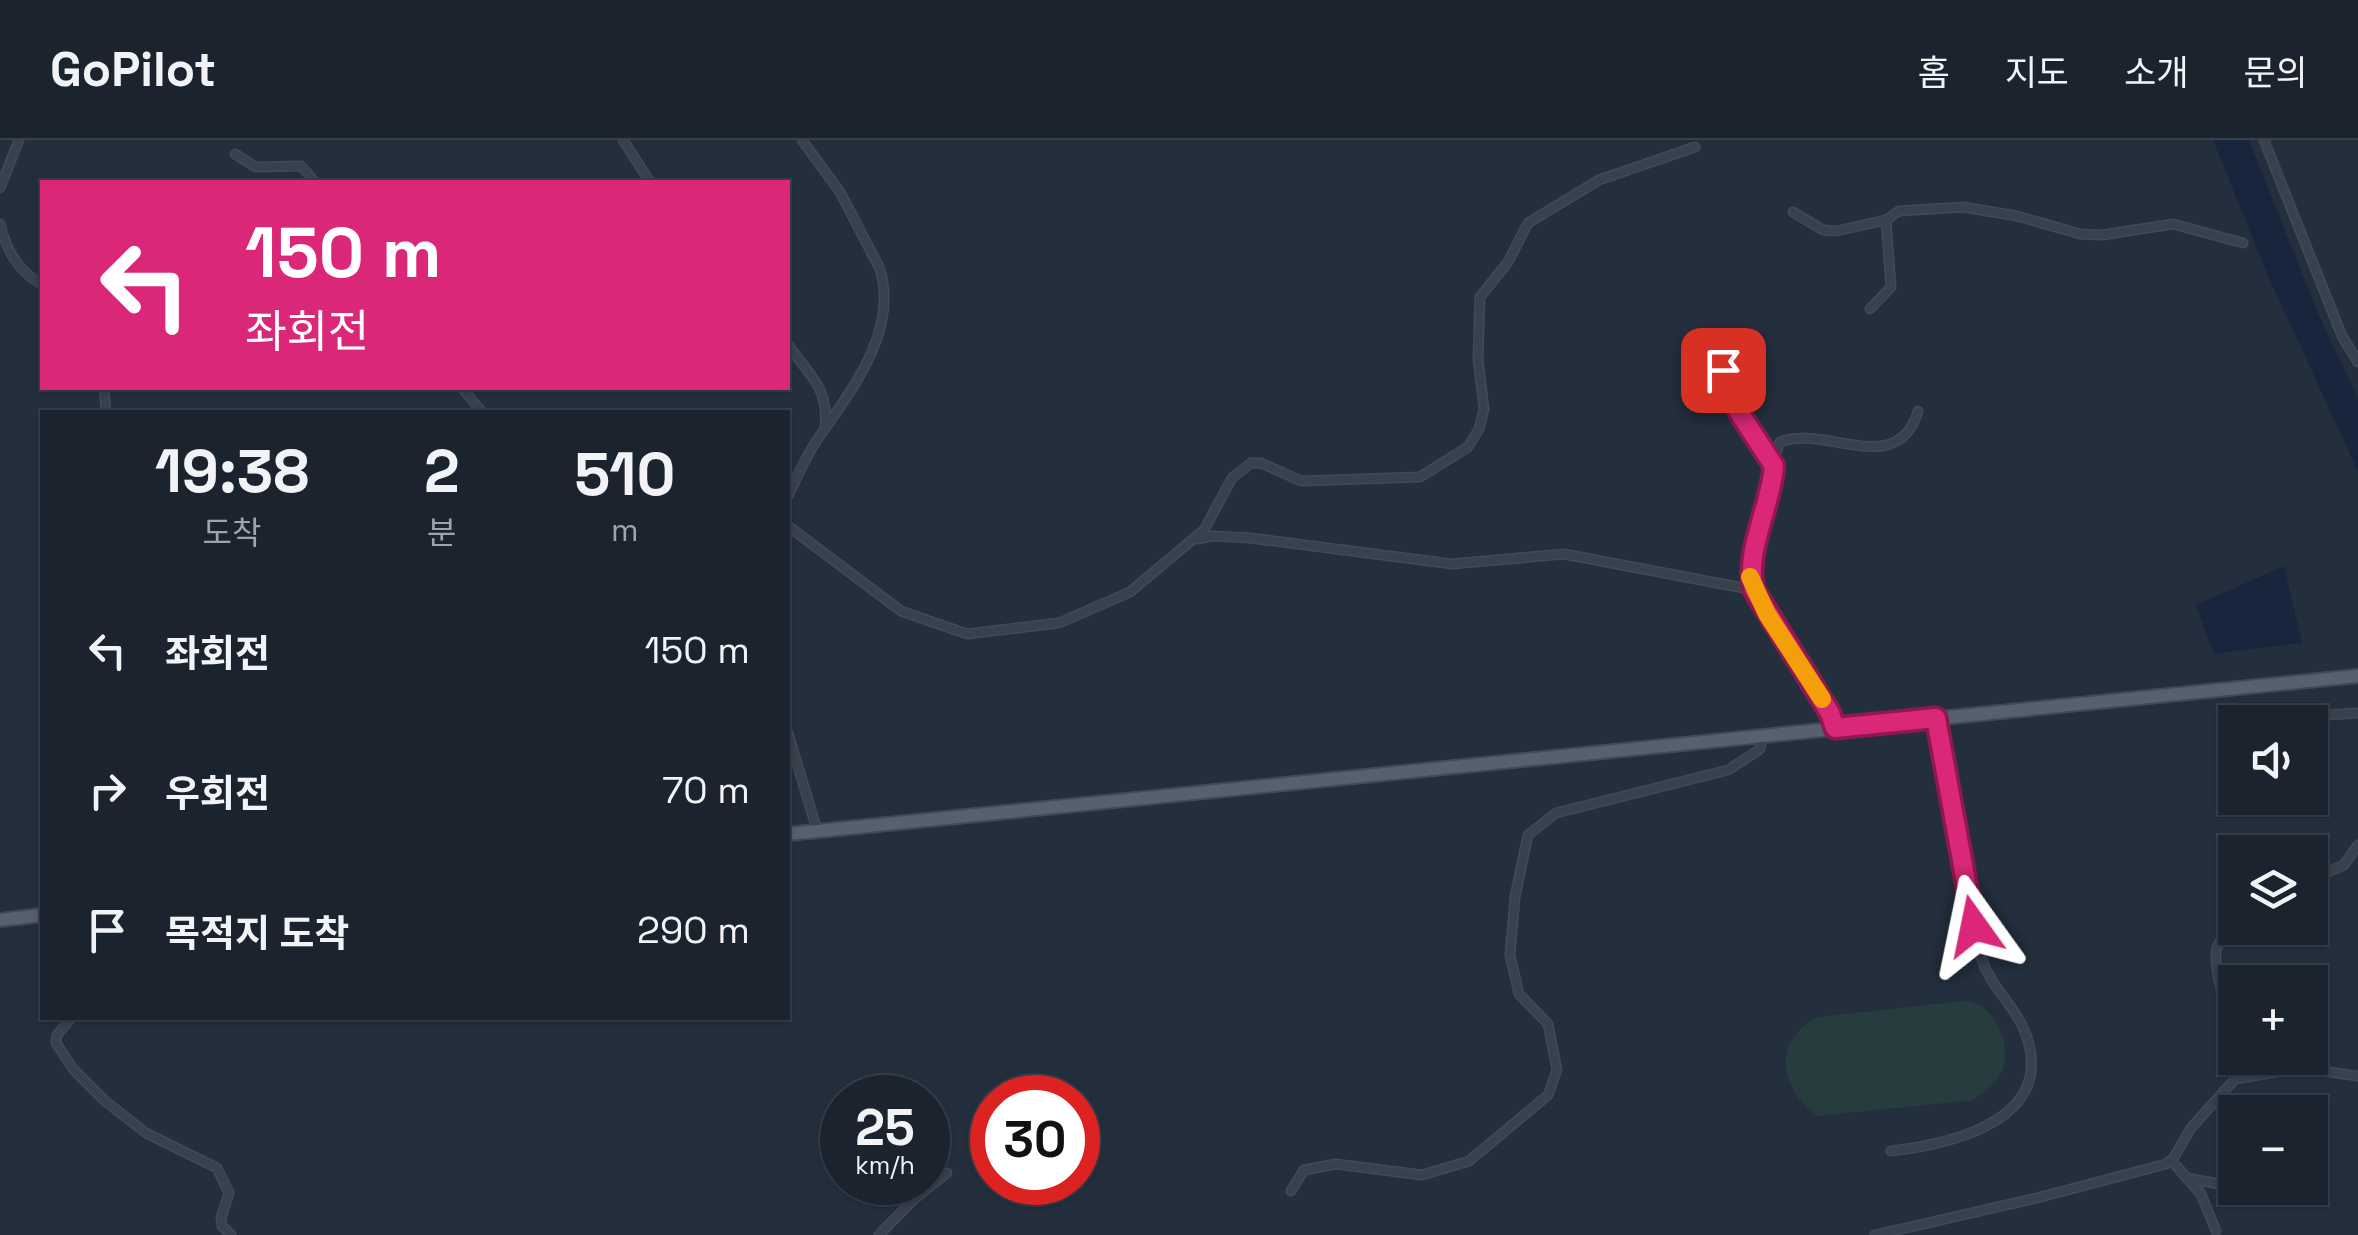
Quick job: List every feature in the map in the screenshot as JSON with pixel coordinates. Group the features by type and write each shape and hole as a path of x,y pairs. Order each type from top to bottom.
{"main road":[{"path":"790,834 2358,676"},
{"path":"0,920 40,915"}],"street":[{"path":"0,188 19,140"},
{"path":"622,140 649,180"},
{"path":"790,492 875,343 881,326 883,282 840,192 802,140"},
{"path":"2264,140 2342,336 2358,362"},
{"path":"790,527 902,611 968,634 1060,623 1130,592 1194,540 1210,522 1232,478 1251,464 1261,464 1301,481 1420,477 1468,448 1479,429 1484,409 1478,359 1480,297 1508,262 1528,224 1600,180 1695,147"},
{"path":"235,154 256,166 301,166 313,180"},
{"path":"1792,212 1822,230 1886,220 1899,212 1963,207 2016,216 2080,234 2102,235 2173,224 2244,242"},
{"path":"1870,309 1891,286 1886,220"},
{"path":"0,224 20,267 40,283"},
{"path":"1719,334 1723,370 1735,406 1774,466"},
{"path":"790,347 818,382 825,398 825,430"},
{"path":"464,390 480,410"},
{"path":"1835,728 1830,713 1754,590 1750,575 1780,442 1802,436 1859,446 1893,443 1909,433 1918,410"},
{"path":"1194,540 1212,536 1250,538 1452,564 1564,554 1754,590"},
{"path":"2328,715 2358,713"},
{"path":"1891,1151 1930,1146 1982,1131 2009,1114 2028,1083 2032,1057 2024,1029 1982,961 1936,718"},
{"path":"1291,1191 1304,1170 1336,1164 1422,1175 1469,1161 1548,1095 1557,1070 1548,1024 1519,994 1510,954 1515,897 1528,835 1556,814 1728,770 1759,750 1764,736"},
{"path":"790,740 817,830"},
{"path":"2328,872 2344,865 2358,845"},
{"path":"2218,944 2218,972"},
{"path":"69,1020 57,1035 56,1043 62,1055 105,1101 146,1133 217,1168 229,1193 222,1226 231,1235"},
{"path":"1875,1235 2091,1184 2171,1160 2191,1128 2235,1079 2301,1068 2358,1076"},
{"path":"2171,1160 2200,1194 2216,1231"},
{"path":"2187,1178 2218,1183"},
{"path":"879,1235 908,1205"}],"green space":[{"path":"1974,1003 1991,1016 2005,1049 2000,1076 1973,1100 1818,1116 1795,1093 1788,1079 1787,1052 1793,1039 1818,1017"}],"water":[{"path":"2213,140 2249,140 2314,304 2358,399 2358,472 2265,269"},
{"path":"2284,566 2302,643 2214,654 2196,605"}],"slow traffic":[{"path":"1750,577 1767,614 1822,699"}],"route":[{"path":"1723,370 1735,406 1774,466 1752,562 1754,590 1830,713 1835,728 1936,718 1974,926"}]}
